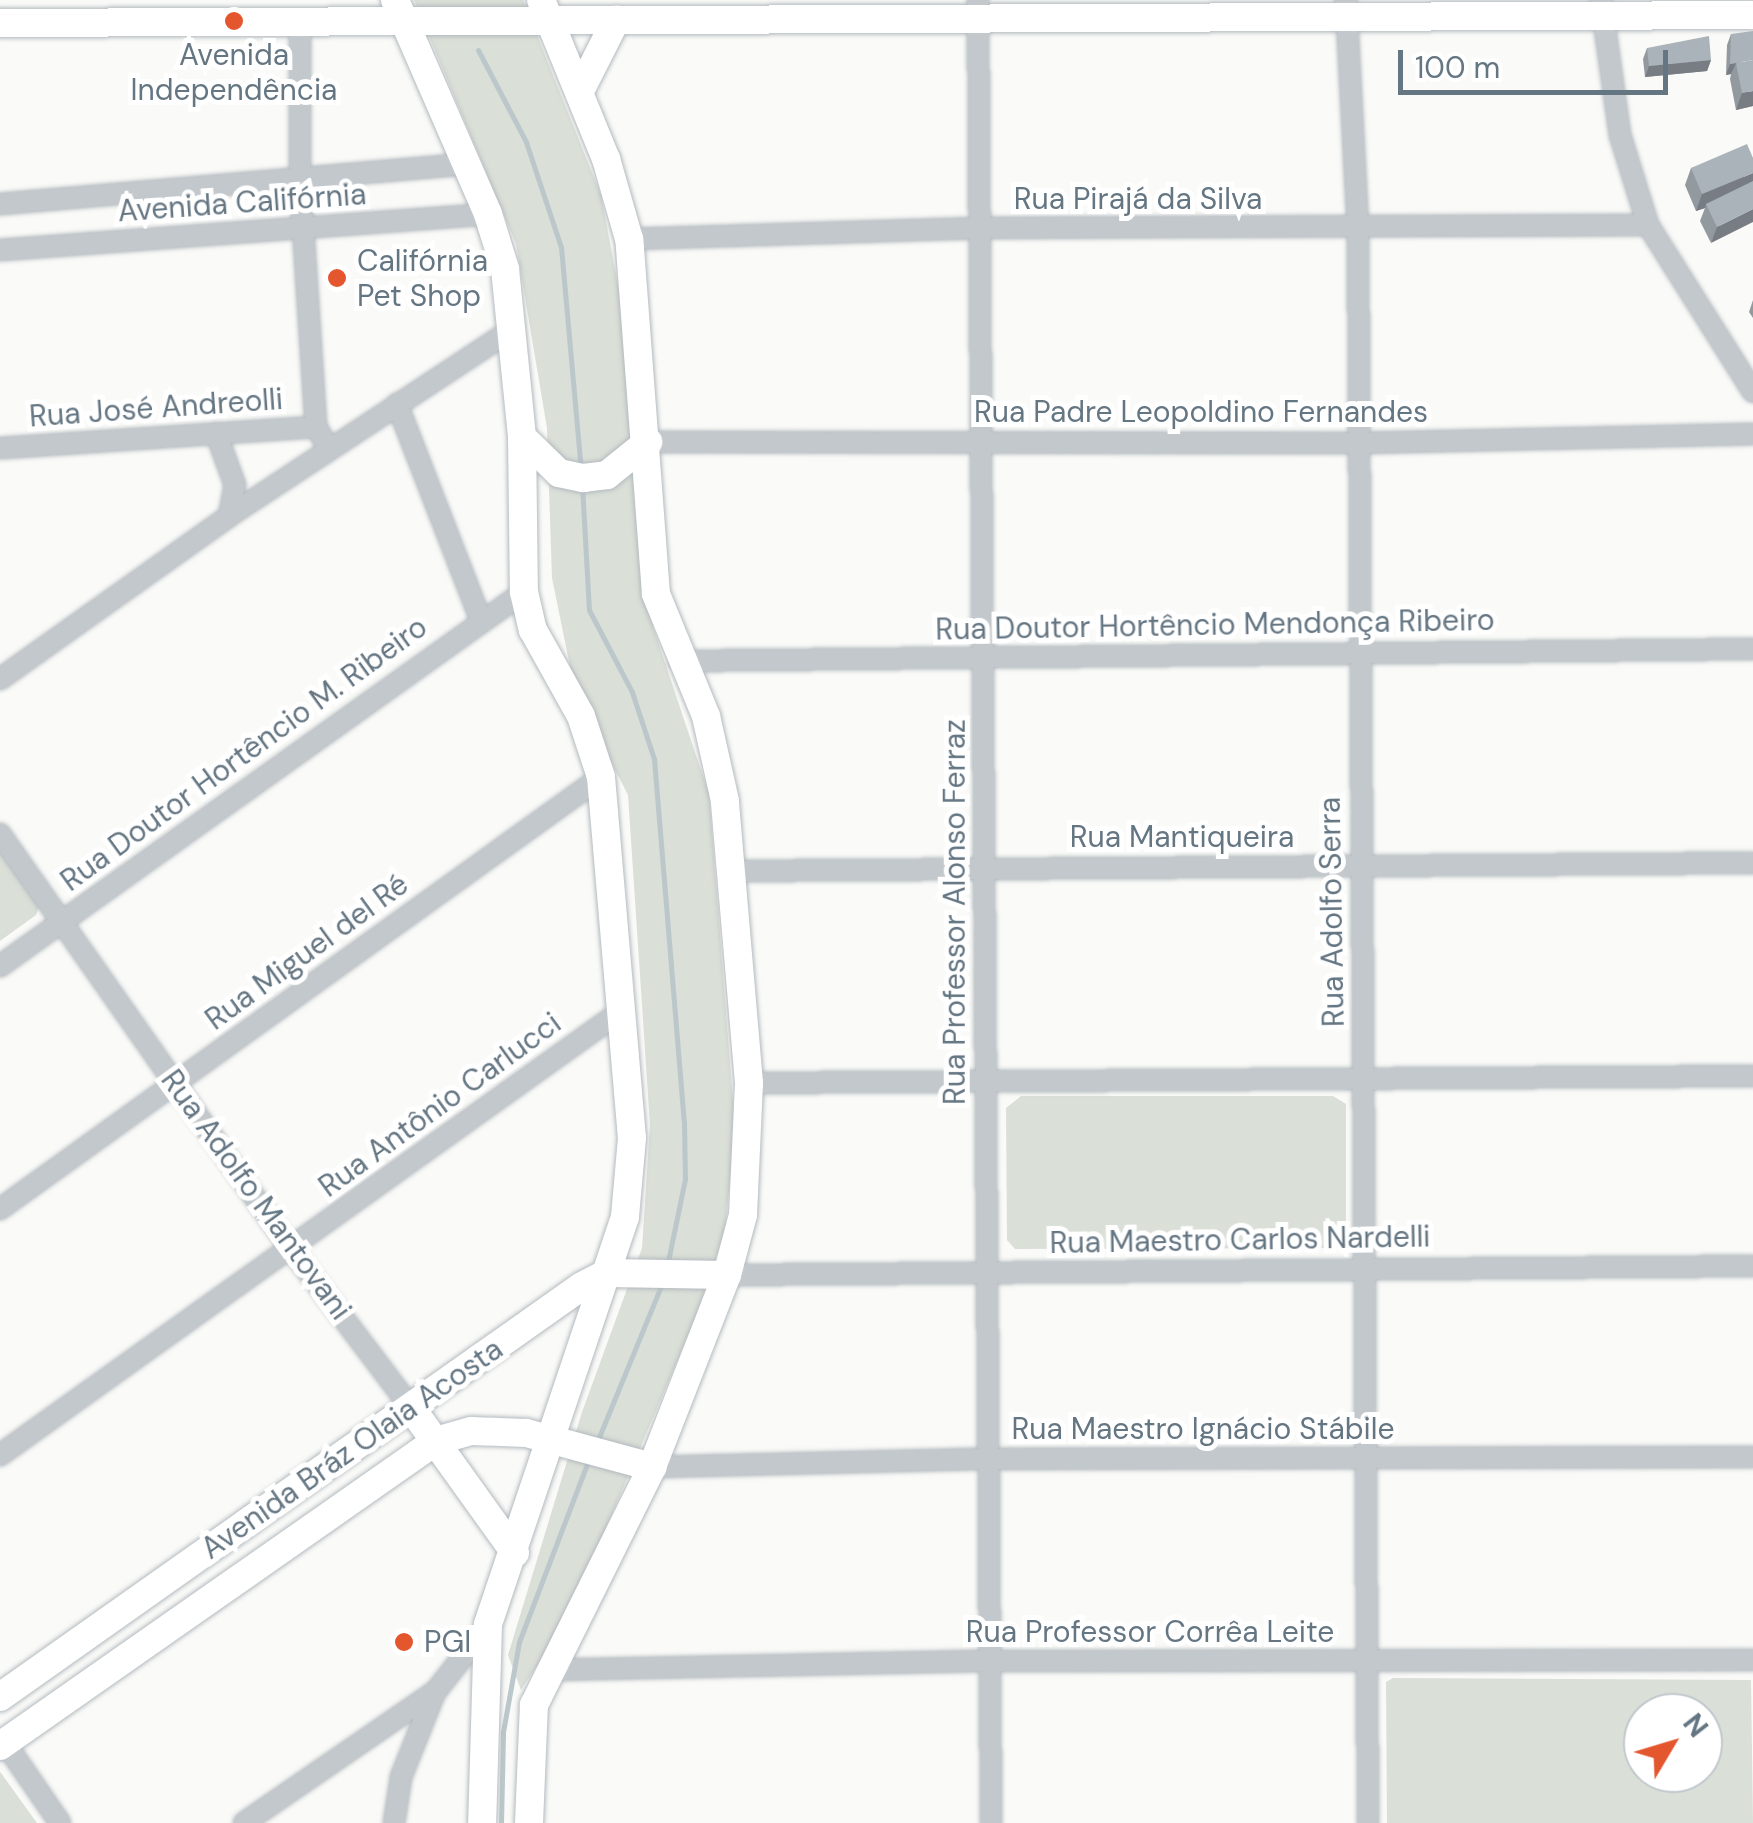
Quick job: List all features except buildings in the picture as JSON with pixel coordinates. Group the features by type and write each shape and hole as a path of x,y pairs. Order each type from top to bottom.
{"street":[{"path":"0,23 300,22 399,11 546,10 616,20 979,10 1550,6 1646,7 1753,15"},
{"path":"1601,6 1620,135 1648,225 1753,392"},
{"path":"530,1823 530,1726 548,1670 652,1467 727,1276 744,1215 749,1083 732,871 717,760 706,716 678,661 656,594 648,442 629,238 580,91 546,10"},
{"name":"Rua Professor Alonso Ferraz","path":"979,10 991,1823"},
{"name":"Rua Adolfo Serra","path":"1346,10 1358,230 1368,1823"},
{"path":"394,1823 401,1777 436,1691 488,1626 515,1553 579,1448 608,1273 632,1177 600,777 580,716 534,630 524,592 522,437 514,328 488,214 399,11"},
{"path":"580,91 616,20"},
{"path":"300,22 300,180 316,428 328,449"},
{"name":"Avenida Califórnia","path":"0,204 467,164"},
{"name":"Avenida Califórnia","path":"0,250 488,214"},
{"name":"Rua Pirajá da Silva","path":"629,238 981,228 1358,230 1648,225"},
{"path":"0,679 229,516 514,328"},
{"path":"397,404 481,621"},
{"name":"Rua José Andreolli","path":"0,448 316,428"},
{"path":"216,433 235,485 229,516"},
{"name":"Rua Padre Leopoldino Fernandes","path":"648,442 1360,443 1753,434"},
{"path":"522,437 559,473 607,475 648,442"},
{"name":"Rua Doutor Hortêncio M. Ribeiro","path":"0,966 524,592"},
{"name":"Rua Doutor Hortêncio Mendonça Ribeiro","path":"678,661 1753,649"},
{"name":"Rua Miguel del Ré","path":"0,1209 600,777"},
{"name":"Rua Adolfo Mantovani","path":"0,834 292,1249 515,1553"},
{"name":"Rua Mantiqueira","path":"732,871 1753,863"},
{"name":"Rua Antônio Carlucci","path":"0,1456 620,1011"},
{"path":"749,1083 1753,1076"},
{"name":"Rua Maestro Carlos Nardelli","path":"727,1276 1753,1266"},
{"path":"608,1273 727,1276"},
{"name":"Avenida Bráz Olaia Acosta","path":"0,1697 608,1273"},
{"name":"Avenida Bráz Olaia Acosta","path":"2,1744 436,1441 498,1429 652,1467"},
{"name":"Rua Maestro Ignácio Stábile","path":"652,1467 988,1459 1753,1457"},
{"path":"180,1570 197,1589 192,1610"},
{"path":"482,1823 488,1626"},
{"name":"Rua Professor Corrêa Leite","path":"548,1670 990,1661 1753,1660"},
{"path":"244,1823 436,1691"},
{"path":"2,1744 60,1823"}],"shaded area":[{"path":"414,0 523,0 601,195 619,291 653,627 709,794 735,1127 725,1230 695,1319 566,1622 521,1690 508,1655 582,1412 642,1248 650,1125 628,795 575,691 552,578 547,428 516,244"},
{"path":"0,848 40,904 36,915 0,941"},
{"path":"1021,1096 1333,1096 1346,1104 1346,1242 1339,1248 1015,1249 1007,1240 1006,1108"},
{"path":"1393,1678 1751,1680 1753,1823 1387,1823 1386,1682"},
{"path":"1,1773 37,1823 0,1823"}],"waterway":[{"path":"478,50 526,142 561,247 581,469"},
{"path":"582,485 589,610 632,692 654,759 684,1122 685,1179 667,1266"},
{"path":"597,1442 661,1286"},
{"path":"501,1823 503,1732 519,1642 588,1461"}],"place":[{"name":"Avenida Independência","path":"234,21"},
{"name":"Califórnia Pet Shop","path":"337,278"},
{"name":"PGI","path":"404,1642"}]}
